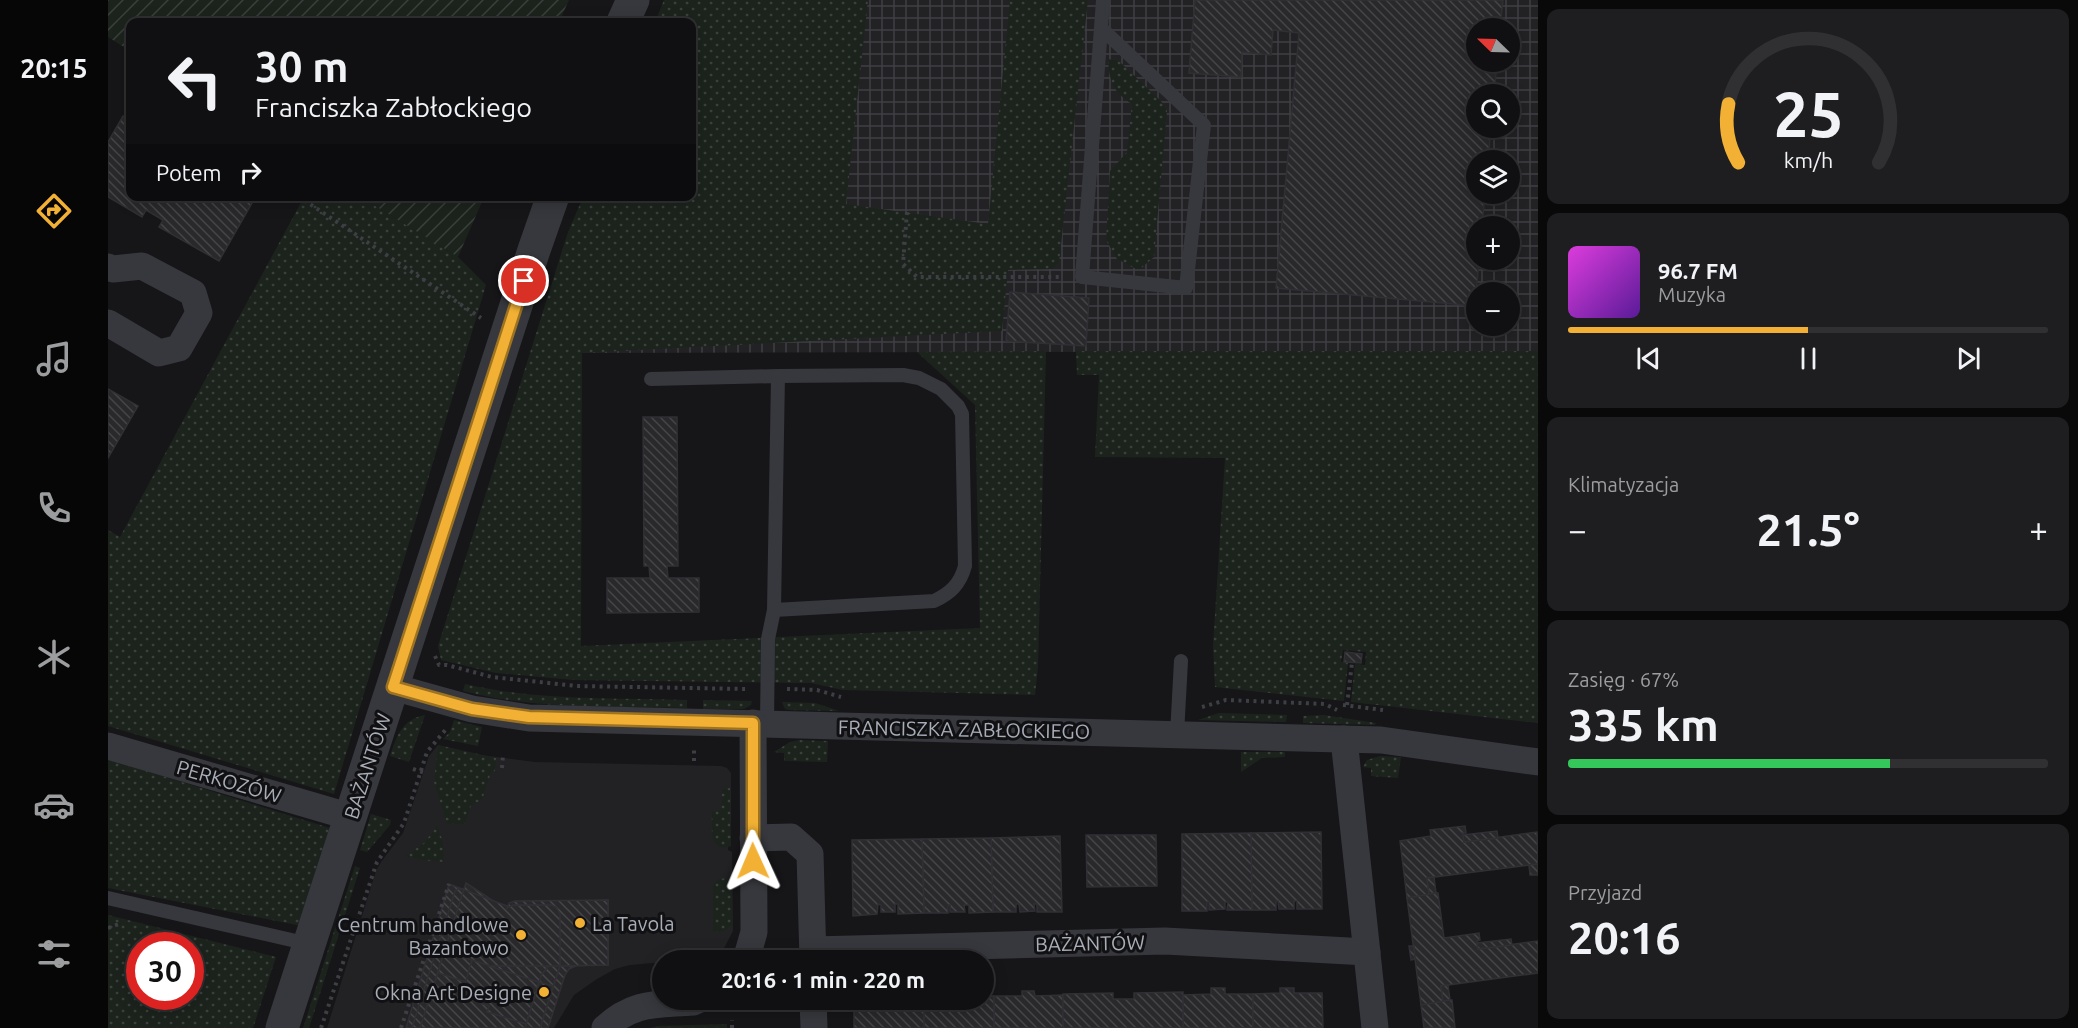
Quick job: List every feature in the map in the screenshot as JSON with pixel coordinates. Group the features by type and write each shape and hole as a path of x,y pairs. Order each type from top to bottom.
{"street":[{"path":"625,18 633,0"},
{"name":"BAŻANTÓW","path":"282,1028 551,201"},
{"path":"108,267 113,269 142,266 193,293 199,313 178,348 159,353 108,323"},
{"name":"FRANCISZKA ZABŁOCKIEGO","path":"393,687 472,709 529,717 1382,740 1538,762"},
{"path":"749,950 754,932 753,838 760,724"},
{"path":"1344,739 1375,1028"},
{"name":"PERKOZÓW","path":"108,746 351,817"},
{"name":"BAŻANTÓW","path":"753,838 791,837 810,854 813,950"},
{"name":"BAŻANTÓW","path":"949,950 1166,942 1367,952"},
{"path":"604,1028 622,1013 643,1005 652,1004"},
{"path":"813,1010 814,1028"}],"lane":[{"path":"1101,28 1204,125 1186,288 1082,277 1103,0"},
{"path":"651,379 903,375 930,382 951,398 963,414 966,567 952,591 934,601 774,610"},
{"path":"760,724 768,639 774,610 778,376"},
{"path":"1177,735 1181,661"},
{"path":"108,898 309,944"}],"path":[{"path":"306,201 507,335"},
{"path":"907,213 903,264 917,277 1082,277"},
{"path":"1347,705 1352,663"},
{"path":"502,768 503,755"},
{"path":"321,1028 376,862 404,823 422,772 423,761"},
{"path":"413,769 422,772"},
{"path":"401,1028 449,884"},
{"path":"732,1020 732,1028"}],"shaded area":[{"path":"108,0 569,0 561,18 126,18 126,48 108,37"},
{"path":"664,0 868,0 846,204 988,224 1010,0 1088,0 1059,263 1052,269 1008,270 1002,331 582,353 581,646 980,628 975,405 917,352 1046,351 1038,667 1035,695 843,690 811,683 574,680 496,673 441,660 438,646 567,235 581,201 696,201 696,18 657,18"},
{"path":"733,0 1538,0 1538,351 581,353 688,201 696,201 696,177"},
{"path":"1108,59 1119,61 1161,101 1167,111 1154,257 1140,269 1117,259 1106,240 1110,171 1127,152 1132,104 1120,95 1113,85"},
{"path":"302,201 367,201 458,257 486,285 334,794 108,726 108,530 120,537"},
{"path":"367,201 482,201 458,257"},
{"path":"1076,351 1538,351 1538,723 1351,702 1355,664 1365,665 1366,652 1343,650 1341,662 1348,663 1344,701 1215,687 1213,646 1225,458 1095,457 1099,375 1077,375"},
{"path":"465,684 548,696 687,700 687,708 574,706 518,701 463,691"},
{"path":"703,700 752,701 751,705 744,709 703,709"},
{"path":"782,702 815,703 839,711 789,710 785,709"},
{"path":"1219,713 1287,715 1286,722 1198,720"},
{"path":"425,715 409,762 390,756 405,725"},
{"path":"1324,715 1376,723 1375,725 1303,723 1303,716"},
{"path":"454,720 482,727 478,746 443,739 450,732"},
{"path":"828,741 827,762 784,761 784,753 774,752 790,742"},
{"path":"438,745 473,754 535,762 721,766 727,768 731,773 731,823 728,825 728,850 732,852 733,931 723,950 652,950 652,963 615,969 574,995 554,1028 327,1028 376,871 403,833 429,756"},
{"path":"438,745 496,758 495,771 491,772 482,800 471,805 465,824 447,824 434,782"},
{"path":"1241,752 1285,752 1285,757 1262,758 1241,772"},
{"path":"1380,756 1401,757 1398,778 1371,776 1371,768 1363,767 1367,760"},
{"path":"108,759 333,829 302,926 108,888"},
{"path":"730,788 731,846 724,848 718,846 713,838 712,812 721,810 722,789"},
{"path":"371,814 391,820 390,825 367,852 360,850"},
{"path":"437,826 443,842 444,862 405,856 424,843"},
{"path":"355,866 360,868 309,1028 303,1028"},
{"path":"718,879 732,880 732,925 724,931 713,932 713,885"},
{"path":"108,915 176,932 126,932 126,1010 204,1010 204,939 276,957 253,1028 108,1028"},
{"path":"727,1024 727,1028 650,1028 658,1026"}],"building":[{"path":"1195,0 1503,0 1501,18 1466,18 1466,72 1496,72 1495,84 1466,84 1466,138 1490,138 1489,150 1466,150 1466,204 1484,204 1483,216 1466,216 1466,270 1478,270 1477,282 1466,282 1466,305 1276,288 1299,33 1273,30 1271,55 1242,52 1241,77 1189,73"},
{"path":"123,116 126,118 126,201 253,201 219,261 159,227 163,220 146,210 142,217 108,197 108,142"},
{"path":"1010,292 1089,298 1086,346 1006,341"},
{"path":"108,389 138,406 108,458"},
{"path":"643,417 677,417 678,566 667,566 668,578 699,578 699,612 607,613 607,578 650,578 649,566 644,566"},
{"path":"1345,652 1362,654 1361,663 1344,662"},
{"path":"1465,826 1464,842 1537,832 1538,864 1427,878 1429,894 1436,894 1407,898 1400,841 1431,836 1430,830"},
{"path":"1497,831 1498,838 1464,842 1463,835"},
{"path":"1321,832 1322,909 1297,909 1297,901 1294,901 1294,909 1279,909 1278,901 1276,901 1276,910 1252,910 1251,833"},
{"path":"1251,833 1252,910 1227,910 1228,902 1225,902 1225,909 1209,910 1209,902 1207,902 1207,911 1182,911 1182,834"},
{"path":"1086,835 1156,835 1157,886 1087,887"},
{"path":"1060,836 1062,912 1037,912 1037,904 1034,904 1035,911 1020,912 1019,904 1016,904 1016,912 993,912 991,838"},
{"path":"991,838 993,912 969,913 969,905 964,905 965,912 950,912 950,905 948,905 948,913 924,913 922,839"},
{"path":"922,839 924,913 898,914 898,904 895,904 895,912 881,912 881,905 878,904 877,914 853,916 852,840"},
{"path":"1538,864 1538,875 1530,875 1529,865"},
{"path":"1434,877 1436,893 1429,894 1427,878"},
{"path":"466,883 495,902 496,907 506,910 513,905 551,905 558,909 560,914 560,966 489,966 444,952"},
{"name":"Centrum handlowe Bazantowo","path":"449,884 507,906 608,900 608,965 560,966 542,1028 406,1028"},
{"path":"464,889 420,1028 412,1028 455,891"},
{"path":"1438,893 1444,938 1479,933 1478,949 1538,941 1538,973 1441,986 1443,1001 1450,1002 1421,1005 1407,898"},
{"path":"608,900 608,965 560,966 560,914 556,907 513,905 507,908 509,903 515,901"},
{"path":"1511,939 1512,945 1478,949 1477,943"},
{"path":"1409,946 1414,946 1415,959 1411,960"},
{"path":"444,952 472,960 466,982 438,973"},
{"path":"472,960 539,982 526,1024 487,1012 489,1006 461,997"},
{"path":"489,966 549,966 539,982"},
{"path":"549,966 560,966 553,986 539,982"},
{"path":"560,966 576,966 569,969 565,975 548,1028 540,1028"},
{"path":"438,973 466,982 461,997 489,1006 487,1012 526,1024 525,1028 420,1028"},
{"path":"539,982 553,986 540,1028 525,1028"},
{"path":"1448,985 1450,1000 1443,1001 1441,986"},
{"path":"1211,988 1225,988 1225,994 1253,994 1253,1028 1183,1028 1183,995 1211,994"},
{"path":"1280,988 1294,988 1294,993 1322,993 1323,1028 1253,1028 1253,994 1280,993"},
{"path":"1022,991 1034,991 1035,996 1063,995 1063,1028 994,1028 994,996 1022,996"},
{"path":"1183,992 1183,1028 1063,1028 1063,994 1113,993 1113,999 1134,999 1134,993"},
{"path":"1452,1000 1455,1028 1424,1028 1421,1005"},
{"path":"854,1010 924,1010 924,1028 854,1028"},
{"path":"924,1010 994,1010 994,1028 924,1028"}],"place":[{"name":"La Tavola","path":"580,923"},
{"name":"Centrum handlowe Bazantowo","path":"521,935"},
{"name":"Okna Art Designe","path":"544,992"}],"route":[{"path":"524,281 393,687 472,709 529,717 753,723 753,861"}]}
